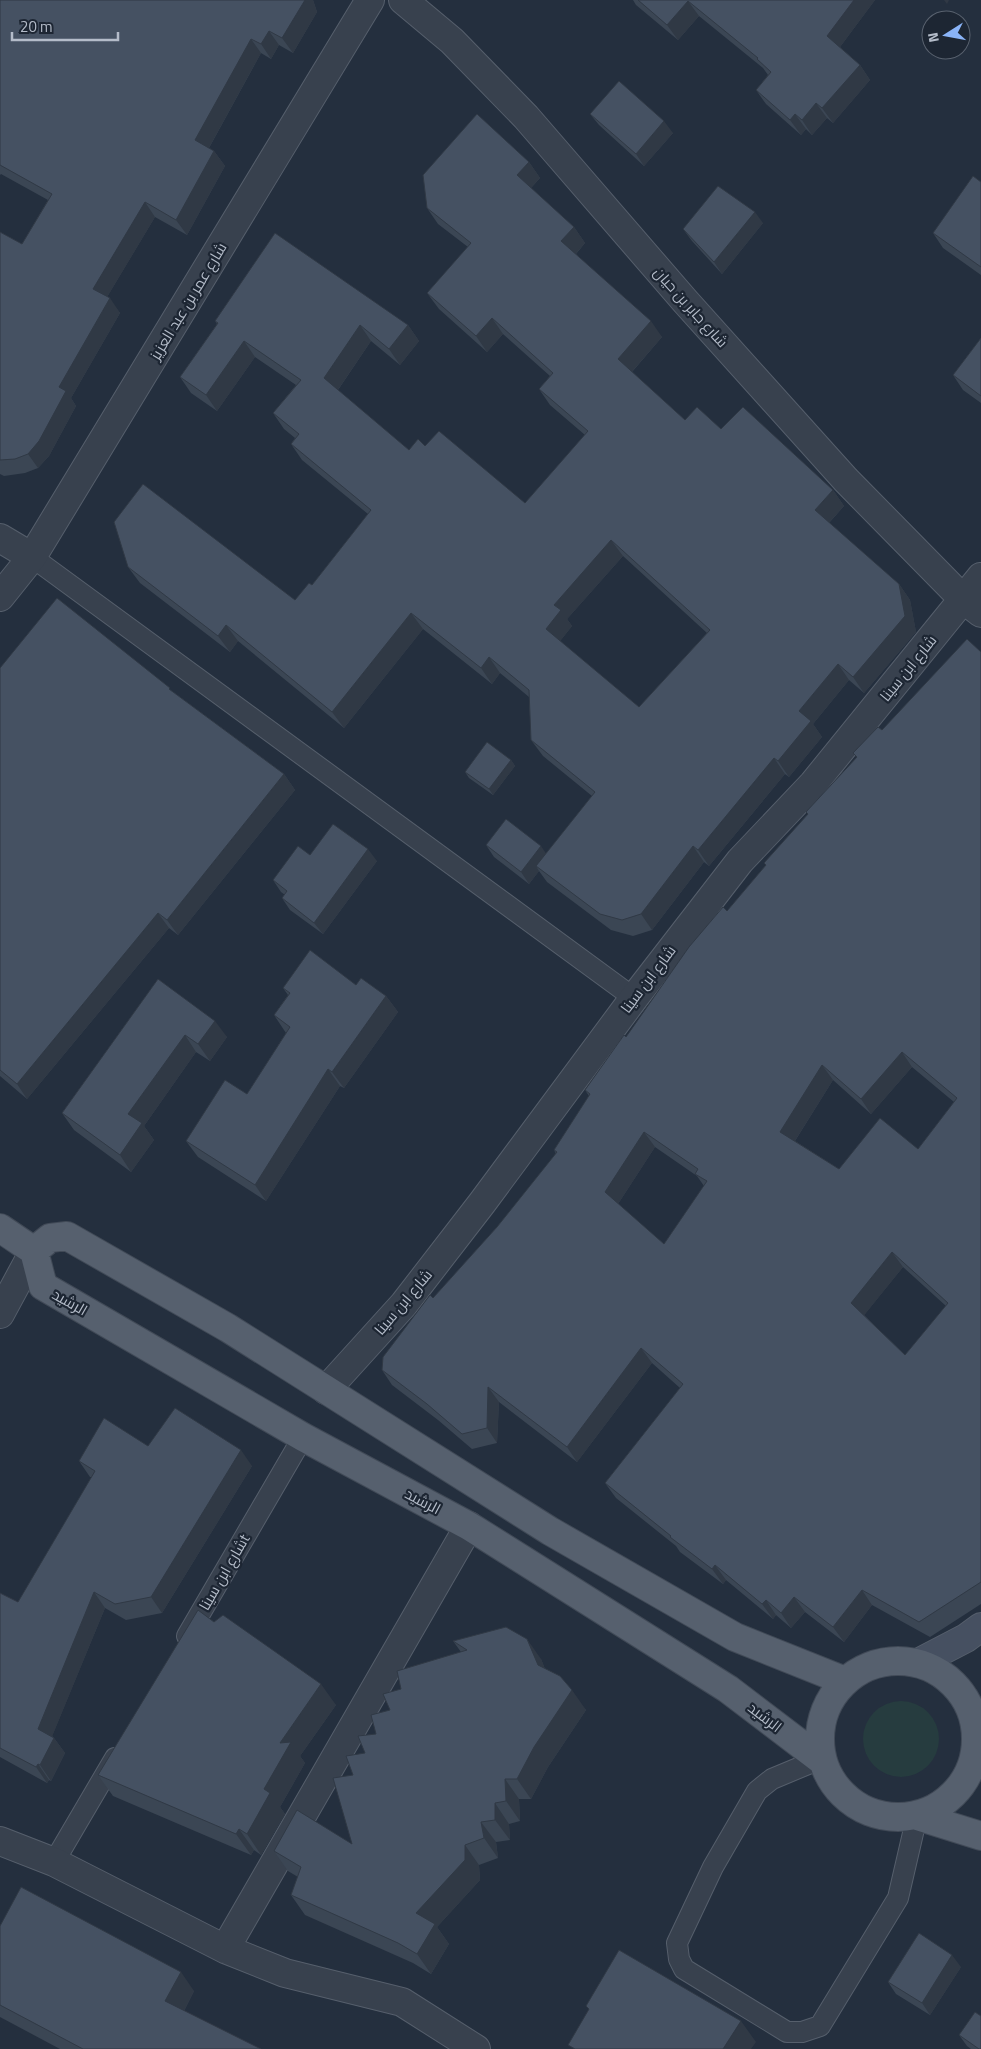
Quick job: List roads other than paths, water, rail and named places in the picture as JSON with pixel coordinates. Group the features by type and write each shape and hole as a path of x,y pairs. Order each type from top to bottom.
{"main road":[{"path":"0,1228 34,1251 50,1238 67,1236 228,1328 550,1531 735,1637 845,1681"},
{"name":"الرشيد","path":"34,1251 43,1286 302,1437 469,1526 728,1689 820,1759"},
{"path":"918,1663 966,1638 981,1627"},
{"path":"892,1661 918,1663 941,1674 960,1691 972,1714 979,1738 972,1765 960,1788 941,1806 917,1816 891,1818 866,1812 844,1797 828,1776 820,1759 820,1726 829,1701 845,1681 867,1667 892,1661"},
{"path":"917,1816 981,1836"}],"street":[{"name":"شارع عمر بن عبد العزيز","path":"0,598 32,557 370,0"},
{"name":"شارع جابر بن حيان","path":"403,0 452,42 526,117 685,301 846,480 972,606"},
{"path":"0,538 32,557"},
{"name":"شارع ابن سينا","path":"326,1390 404,1304 634,998 740,861 813,784 972,606 981,577"},
{"path":"0,1314 34,1251"},
{"path":"225,1949 469,1526"},
{"path":"0,1842 54,1862 225,1949 285,1973 402,2002 476,2049"}],"lane":[{"path":"32,557 634,998"},
{"name":"شارع ابن سيناt","path":"178,1650 302,1437"},
{"path":"54,1862 124,1743"},
{"path":"820,1759 772,1779 757,1791 713,1867 677,1943 679,1960 684,1969 787,2032 802,2032 820,2026 898,1898 917,1816"}]}
